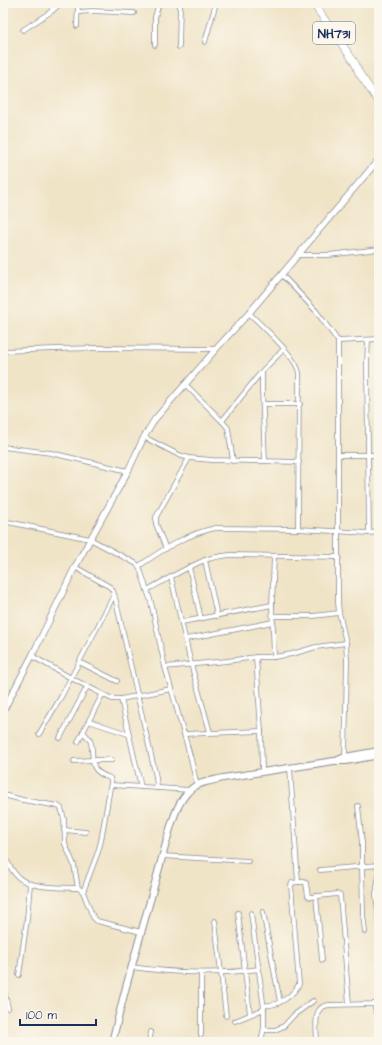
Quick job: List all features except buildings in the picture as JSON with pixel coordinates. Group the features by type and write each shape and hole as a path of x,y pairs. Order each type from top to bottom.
{"highway":[{"name":"NH731","path":"312,3 355,63 363,70 379,94"},
{"name":"NH731","path":"355,63 359,73 379,102"}],"main road":[{"path":"112,1042 131,967 170,829 177,809 190,790 208,782 223,778 345,759 379,756"}],"street":[{"path":"51,3 52,11"},
{"path":"23,30 52,11 61,3"},
{"path":"77,26 78,3"},
{"path":"155,45 154,23 159,3"},
{"path":"179,48 180,3"},
{"path":"205,42 214,3"},
{"path":"78,12 93,11 134,13"},
{"path":"3,711 32,656 75,567 155,419 249,313 379,159"},
{"path":"298,255 329,255 379,249"},
{"path":"282,274 316,311 338,341 339,613 346,643 347,660 345,759"},
{"path":"249,313 284,349 296,364 299,373 298,529"},
{"path":"338,341 379,339"},
{"path":"368,340 367,455 371,533"},
{"path":"3,351 55,348 216,349"},
{"path":"222,421 262,371 284,349"},
{"path":"262,371 265,461"},
{"path":"185,384 222,421 229,431 233,461"},
{"path":"263,404 300,404"},
{"path":"144,437 179,455 189,458 233,461 299,462"},
{"path":"3,447 51,454 128,471"},
{"path":"339,455 379,455"},
{"path":"166,549 156,524 156,517 189,458"},
{"path":"3,521 90,539 139,566 151,602 165,667 197,786"},
{"path":"139,566 194,534 216,528 379,532"},
{"path":"371,533 379,528"},
{"path":"147,590 205,560 230,554 339,557"},
{"path":"274,556 272,605 274,657"},
{"path":"205,560 217,616"},
{"path":"75,567 110,587 114,595 138,696 157,788"},
{"path":"189,568 200,619"},
{"path":"171,577 191,664 210,732"},
{"path":"39,734 71,678 114,595"},
{"path":"182,622 272,605"},
{"path":"273,616 313,616 339,613"},
{"path":"186,639 273,622"},
{"path":"165,667 256,657 274,657 327,645 346,643"},
{"path":"32,656 87,687 112,699 121,699 171,689"},
{"path":"256,657 262,772"},
{"path":"79,662 117,681"},
{"path":"60,738 87,687"},
{"path":"78,742 102,695"},
{"path":"121,699 141,787"},
{"path":"89,721 128,734"},
{"path":"184,734 261,731"},
{"path":"83,732 90,742 93,764 98,773 110,778 111,780 100,846 83,892"},
{"path":"74,761 112,760"},
{"path":"290,768 298,882"},
{"path":"111,785 190,790"},
{"path":"3,794 23,800 58,806 61,808 64,819 65,844 74,865 78,888"},
{"path":"358,806 362,843 363,914 365,932"},
{"path":"64,830 86,832"},
{"path":"3,854 16,875 22,881 42,886 78,888 83,892 97,922 141,932"},
{"path":"162,856 248,861"},
{"path":"320,870 379,865"},
{"path":"379,874 376,894 379,922"},
{"path":"235,1020 280,1002 288,997 298,987 299,984 291,885 292,883 298,882 306,883 308,896 310,897 337,894 340,896 349,1004"},
{"path":"19,975 30,884"},
{"path":"316,896 322,960"},
{"path":"264,912 280,1002"},
{"path":"238,913 250,1014"},
{"path":"251,914 264,1008 264,1030 262,1042"},
{"path":"215,921 226,1016"},
{"path":"131,967 158,971 201,973 259,969"},
{"path":"201,973 201,1034"},
{"path":"3,985 8,1008"},
{"path":"264,1030 276,1030 284,1026 294,1015 313,1001"},
{"path":"318,1042 316,1018 317,1012 323,1006 374,1004 379,1002"},
{"path":"374,1004 376,1012 379,1014"},
{"path":"149,1042 151,1032"}]}
